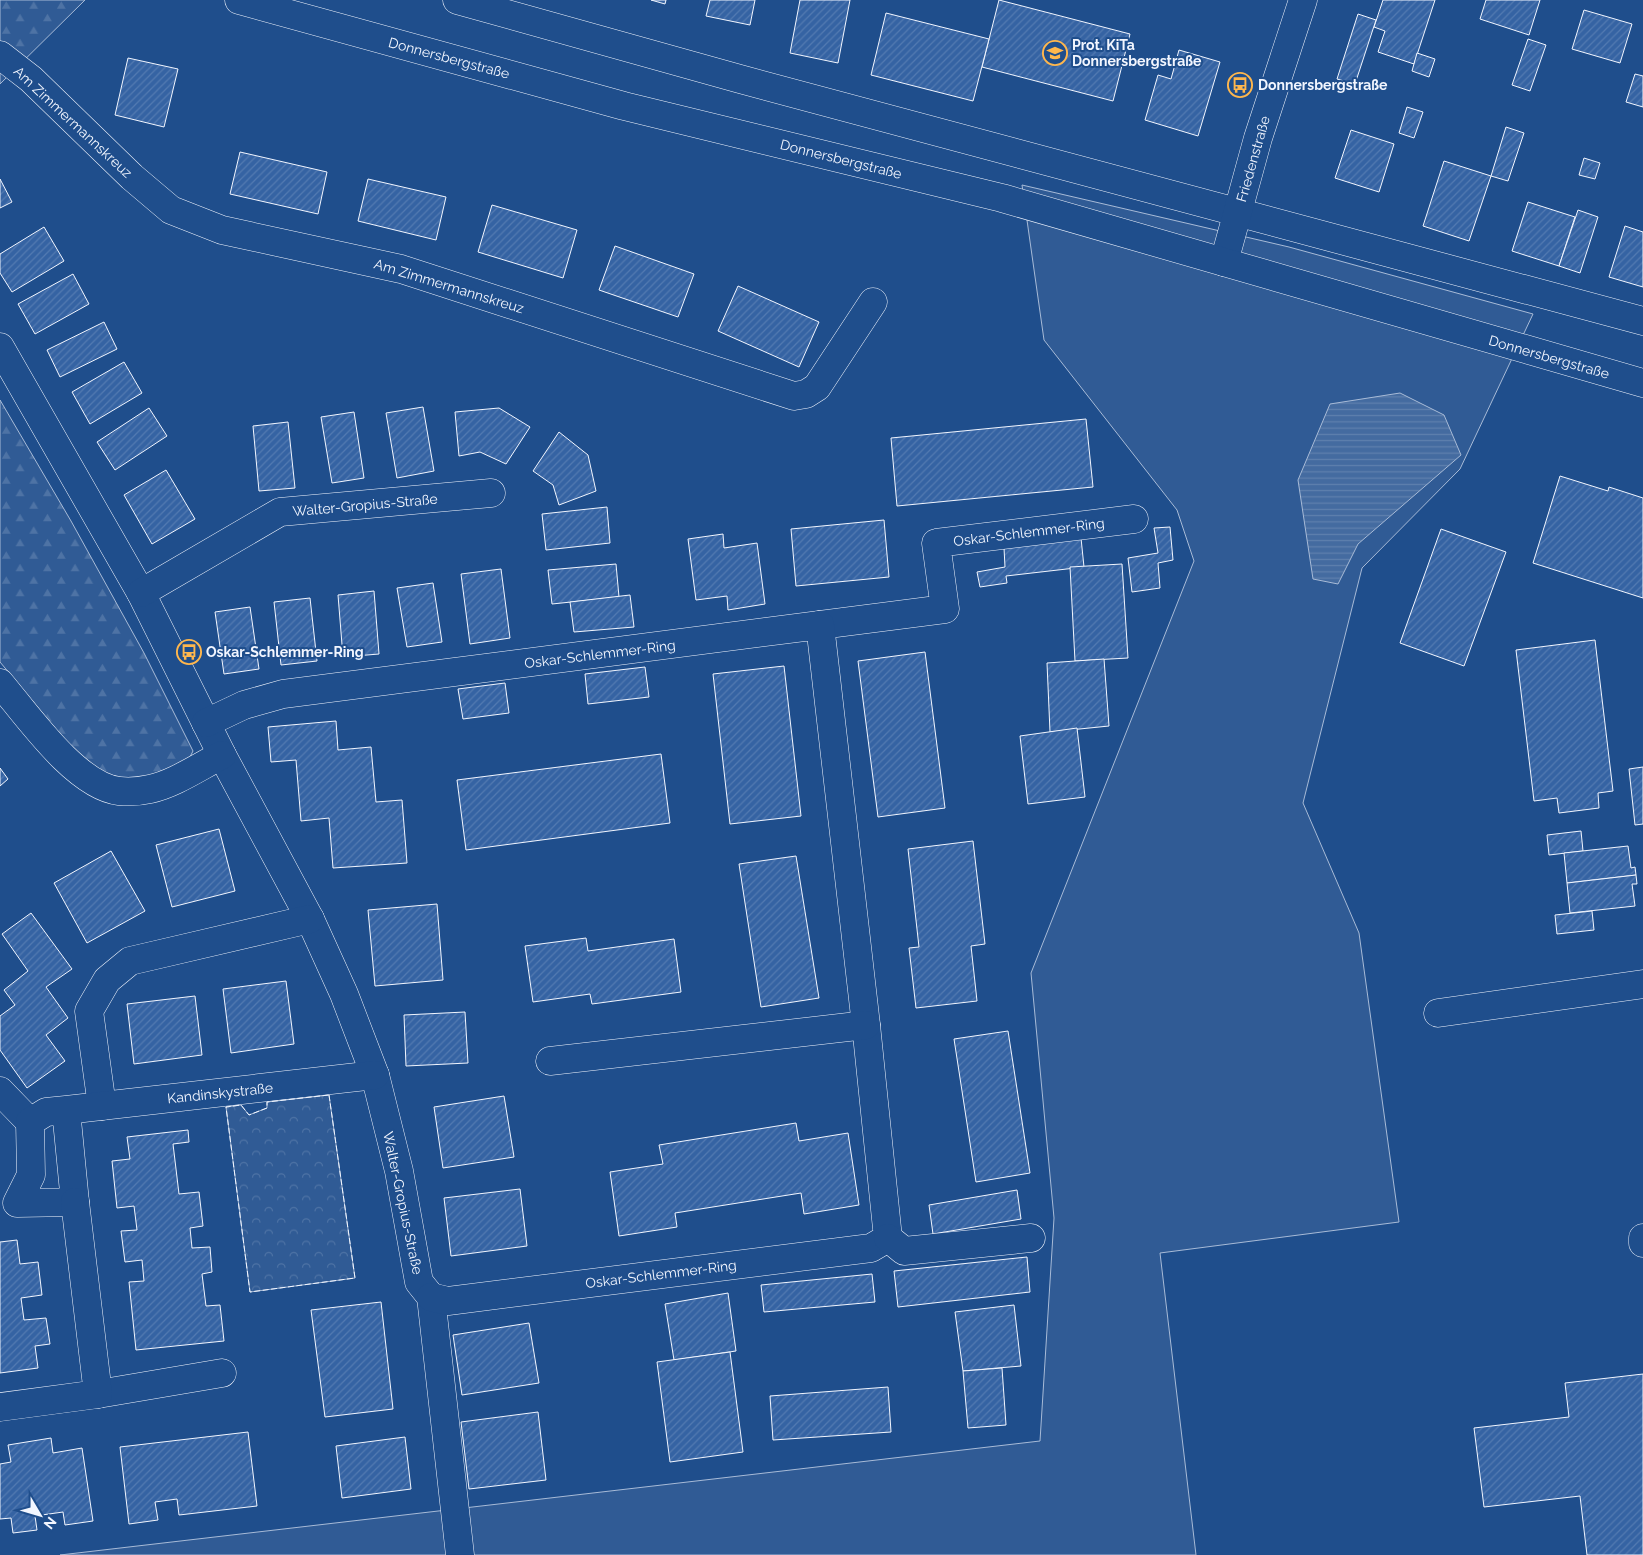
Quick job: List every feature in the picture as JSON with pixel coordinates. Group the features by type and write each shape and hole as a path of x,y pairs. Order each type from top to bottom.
{"street":[{"name":"Donnersbergstraße","path":"239,0 624,106 1002,198 1643,383"},
{"path":"457,0 740,80 1643,321"},
{"name":"Friedenstraße","path":"1224,262 1258,138 1303,0"},
{"name":"Am Zimmermannskreuz","path":"0,55 31,79 132,177 171,210 222,230 401,268 794,396 806,394 817,387 872,302"},
{"name":"Walter-Gropius-Straße","path":"0,346 142,593 222,755 310,919 344,994 375,1075 399,1170 419,1282 431,1297 460,1555"},
{"name":"Walter-Gropius-Straße","path":"142,593 280,512 491,494"},
{"name":"Oskar-Schlemmer-Ring","path":"206,723 244,705 283,694 944,609 936,543 1134,519"},
{"path":"820,626 866,1025 888,1238 904,1251 1031,1238"},
{"path":"0,683 58,753 99,784 119,791 150,789 174,780 222,755"},
{"path":"102,1106 89,1010 107,980 130,962 310,919"},
{"path":"1438,1012 1643,984"},
{"path":"550,1061 866,1025"},
{"name":"Kandinskystraße","path":"30,1122 46,1112 375,1075"},
{"path":"0,1091 30,1122 31,1175 8,1204"},
{"path":"66,1110 98,1394"},
{"path":"8,1204 75,1202"},
{"name":"Oskar-Schlemmer-Ring","path":"431,1297 448,1301 871,1248 888,1238"},
{"path":"1643,1238 1643,1243"},
{"path":"0,1407 98,1394 222,1373"}],"green space":[{"path":"0,0 85,0 0,84"},
{"path":"1022,185 1289,247 1533,314 1460,469 1362,568 1303,803 1359,933 1399,1222 1160,1253 1196,1555 60,1555 1040,1441 1054,1218 1031,973 1194,561 1177,510 1044,340"},
{"path":"0,400 71,521 144,653 193,751 188,761 136,781 106,774 76,753 0,662"},
{"path":"329,1095 355,1278 250,1292 226,1107 241,1105 249,1115 267,1108 267,1102"}],"shaded area":[{"path":"1400,393 1444,415 1461,455 1358,544 1338,584 1313,579 1298,480 1330,404"}],"building":[{"path":"651,0 666,0 665,4"},
{"path":"710,0 755,0 750,25 706,16"},
{"path":"800,0 850,0 838,63 790,53"},
{"name":"Prot. KiTa Donnersbergstraße","path":"999,0 1130,34 1113,101 982,67"},
{"path":"1383,0 1435,0 1414,64 1378,52 1385,31 1374,27"},
{"path":"1486,0 1540,0 1529,35 1480,19"},
{"path":"1584,10 1632,24 1620,63 1572,49"},
{"path":"886,13 989,39 973,101 871,75"},
{"path":"1358,14 1376,20 1355,84 1337,79"},
{"path":"1528,39 1546,45 1530,91 1512,85"},
{"path":"1179,50 1220,62 1198,136 1145,120 1158,75 1171,79"},
{"path":"1417,53 1435,59 1429,77 1412,71"},
{"path":"128,58 178,69 164,127 115,115"},
{"path":"1635,74 1643,76 1643,107 1626,102"},
{"path":"1407,107 1423,112 1414,138 1399,133"},
{"path":"1506,127 1524,133 1508,181 1491,176"},
{"path":"1351,130 1394,144 1379,192 1335,178"},
{"path":"240,152 327,172 318,214 230,194"},
{"path":"1584,158 1600,163 1595,179 1579,175"},
{"path":"1444,161 1491,176 1469,241 1423,226"},
{"path":"0,179 12,202 0,208"},
{"path":"368,179 446,197 436,240 358,221"},
{"path":"1528,202 1575,217 1559,266 1512,251"},
{"path":"492,205 577,230 563,278 478,252"},
{"path":"1578,210 1598,217 1580,273 1559,266"},
{"path":"1625,226 1643,232 1643,287 1609,277"},
{"path":"44,227 64,261 12,292 0,273 0,254"},
{"path":"615,246 694,274 678,317 599,290"},
{"path":"73,274 89,304 35,334 18,304"},
{"path":"738,286 819,322 799,367 718,331"},
{"path":"104,322 117,349 60,377 47,350"},
{"path":"124,362 142,393 90,424 72,392"},
{"path":"423,407 434,471 397,478 386,413"},
{"path":"149,408 167,436 115,470 97,442"},
{"path":"499,408 530,427 506,464 480,452 459,456 455,412"},
{"path":"354,412 364,478 332,483 321,417"},
{"path":"1086,419 1093,487 897,506 891,438"},
{"path":"288,422 295,488 259,491 253,426"},
{"path":"559,432 588,455 596,491 559,505 553,485 533,471"},
{"path":"166,470 195,519 152,544 124,495"},
{"path":"1560,476 1608,491 1609,487 1643,498 1643,598 1533,563"},
{"path":"607,507 610,543 546,550 542,514"},
{"path":"884,520 889,577 796,586 791,529"},
{"path":"1170,527 1173,560 1158,563 1160,588 1132,592 1128,558 1158,553 1154,528"},
{"path":"1441,529 1506,552 1464,666 1400,643"},
{"path":"723,534 724,548 757,543 765,604 728,610 727,596 696,600 688,539"},
{"path":"1081,538 1084,567 1006,576 1007,583 980,587 977,572 1005,567 1004,548"},
{"path":"616,564 619,597 552,604 548,570"},
{"path":"1122,564 1128,658 1075,661 1070,567"},
{"path":"501,569 510,638 470,644 461,574"},
{"path":"433,583 442,642 407,647 397,588"},
{"path":"374,591 379,654 343,657 338,595"},
{"path":"630,595 634,627 574,632 570,602"},
{"path":"310,598 317,661 281,665 274,602"},
{"path":"250,607 259,669 224,674 215,612"},
{"path":"1595,640 1613,791 1598,793 1599,808 1559,813 1557,798 1534,801 1516,650"},
{"path":"925,652 945,808 878,817 858,661"},
{"path":"1104,659 1109,726 1050,732 1047,663"},
{"path":"784,666 801,816 730,824 713,674"},
{"path":"645,667 649,697 588,704 585,674"},
{"path":"505,683 509,713 463,719 458,689"},
{"path":"336,721 338,750 371,747 376,802 402,800 407,863 333,868 329,818 301,821 296,760 271,762 268,727"},
{"path":"1077,728 1085,797 1028,804 1020,736"},
{"path":"661,754 670,823 466,850 457,780"},
{"path":"1643,767 1643,824 1635,825 1629,769"},
{"path":"0,768 8,779 0,786"},
{"path":"219,829 235,891 172,907 156,845"},
{"path":"1581,831 1583,851 1549,855 1547,835"},
{"path":"973,841 985,944 971,946 977,1001 916,1008 909,948 919,947 908,849"},
{"path":"1628,846 1631,868 1635,867 1636,875 1567,883 1564,853"},
{"path":"111,851 145,911 87,943 54,883"},
{"path":"796,856 819,998 761,1007 739,864"},
{"path":"1636,875 1637,884 1632,884 1635,906 1570,913 1567,883"},
{"path":"437,904 443,980 375,986 368,910"},
{"path":"1592,911 1594,930 1557,934 1555,915"},
{"path":"31,913 72,969 46,987 68,1018 46,1035 65,1061 27,1088 0,1050 0,1016 15,1005 4,990 28,971 2,934"},
{"path":"586,938 588,951 674,939 681,992 592,1004 590,994 533,1002 525,946"},
{"path":"286,981 294,1044 231,1053 223,989"},
{"path":"195,996 202,1055 134,1064 127,1004"},
{"path":"465,1012 468,1063 406,1066 404,1015"},
{"path":"1008,1031 1030,1173 976,1182 954,1039"},
{"path":"504,1096 514,1157 443,1168 434,1107"},
{"path":"796,1123 799,1141 848,1133 859,1205 804,1214 801,1193 675,1213 677,1227 619,1236 610,1172 663,1164 659,1145"},
{"path":"188,1130 189,1142 173,1144 179,1194 199,1192 203,1226 190,1228 192,1248 210,1247 212,1272 202,1274 206,1306 220,1305 224,1341 136,1350 129,1282 144,1281 142,1260 125,1262 121,1231 137,1230 134,1206 117,1208 112,1161 130,1159 127,1137"},
{"path":"520,1189 527,1246 451,1256 444,1198"},
{"path":"1017,1190 1021,1219 933,1234 929,1205"},
{"path":"17,1240 20,1264 38,1262 42,1295 21,1298 24,1320 46,1318 50,1344 35,1346 38,1368 0,1373 0,1242"},
{"path":"1027,1257 1030,1292 898,1307 894,1271"},
{"path":"872,1274 875,1302 764,1312 761,1285"},
{"path":"728,1293 736,1351 674,1360 665,1304"},
{"path":"381,1302 393,1409 325,1417 311,1310"},
{"path":"1014,1305 1021,1366 963,1371 955,1312"},
{"path":"529,1323 539,1383 462,1395 453,1335"},
{"path":"730,1352 743,1452 670,1462 657,1362"},
{"path":"1002,1368 1006,1425 968,1428 963,1371"},
{"path":"1643,1374 1643,1555 1587,1555 1580,1496 1484,1507 1474,1428 1569,1417 1565,1383"},
{"path":"888,1387 891,1432 773,1440 770,1396"},
{"path":"538,1412 546,1480 469,1489 461,1422"},
{"path":"248,1432 257,1506 179,1515 177,1499 155,1502 158,1520 129,1524 120,1447"},
{"path":"405,1437 411,1489 342,1498 336,1446"},
{"path":"51,1438 53,1453 82,1448 93,1521 65,1525 63,1512 35,1516 37,1530 13,1533 11,1518 0,1519 0,1464 11,1462 8,1445"}],"fence":[{"path":"329,1095 355,1278 250,1292 226,1107 241,1105 249,1115 267,1108 267,1102 329,1095"}],"place":[{"name":"Prot. KiTa Donnersbergstraße","path":"1055,53"},
{"name":"Donnersbergstraße","path":"1240,85"},
{"name":"Oskar-Schlemmer-Ring","path":"189,652"}]}
